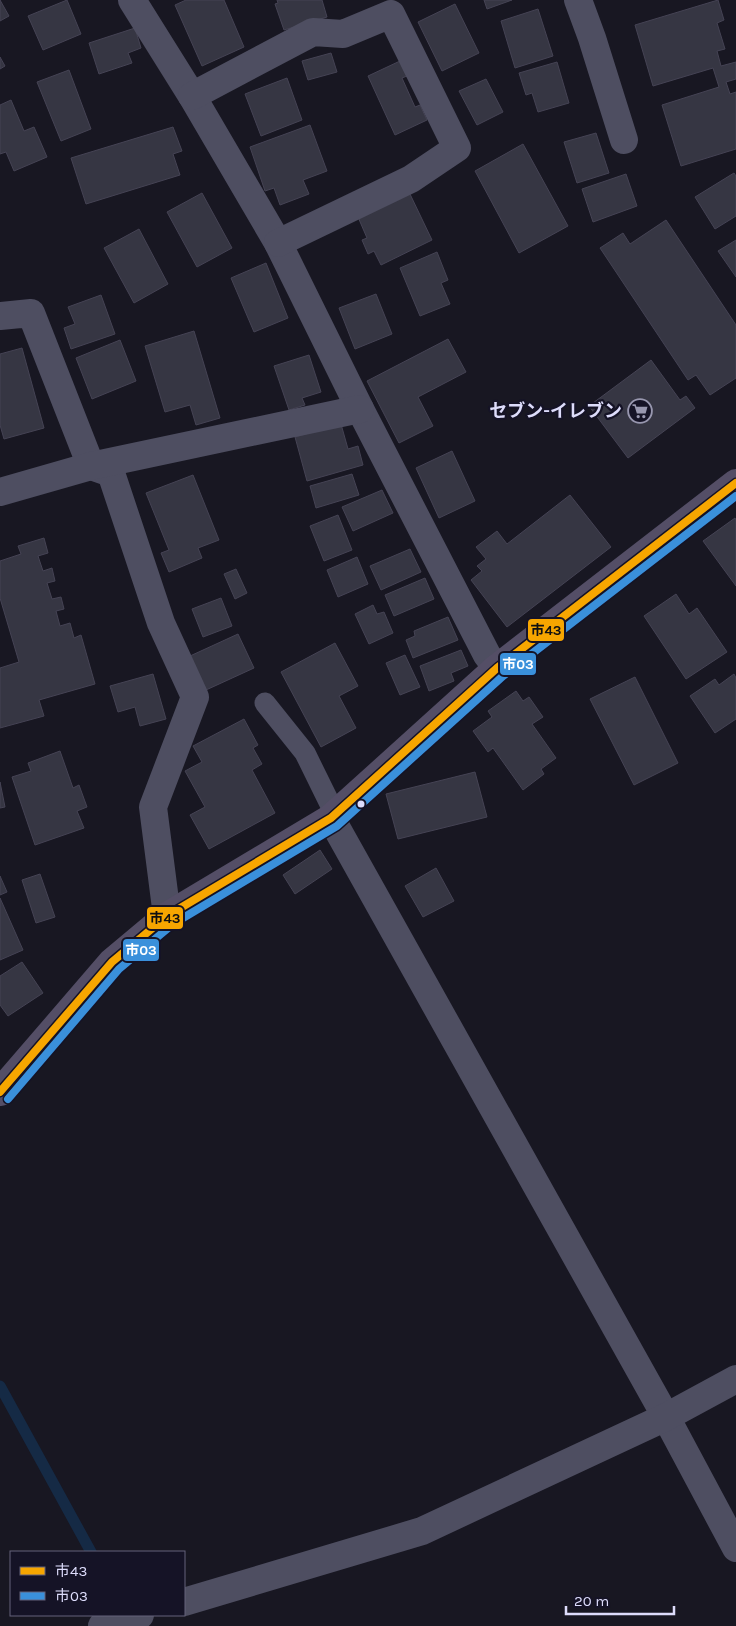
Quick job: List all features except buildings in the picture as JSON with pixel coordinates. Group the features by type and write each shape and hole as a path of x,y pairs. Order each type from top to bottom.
{"main road":[{"path":"0,1092 112,962 167,916 333,816 498,668 736,483"}],"street":[{"path":"132,0 192,96 278,243 360,409 487,655 498,668"},
{"path":"578,0 624,140"},
{"path":"192,96 314,32 343,34 391,14 457,148 411,179 278,243"},
{"path":"0,316 31,313 91,466 111,473 161,623 195,696 153,807 167,916"},
{"path":"0,492 91,466 360,409"},
{"path":"333,816 666,1416 736,1548"},
{"path":"185,1602 422,1531 666,1416 736,1379"},
{"path":"102,1626 137,1616"}],"lane":[{"path":"265,702 305,753 333,816"}],"waterway":[{"path":"0,1386 90,1551"}],"transit line":[{"name":"市43","path":"0,1092 112,962 167,916 331,818 497,668 736,483"},
{"name":"市03","path":"8,1099 119,969 173,924 337,826 503,676 736,496"}],"place":[{"name":"セブン-イレブン","path":"640,411"}]}
